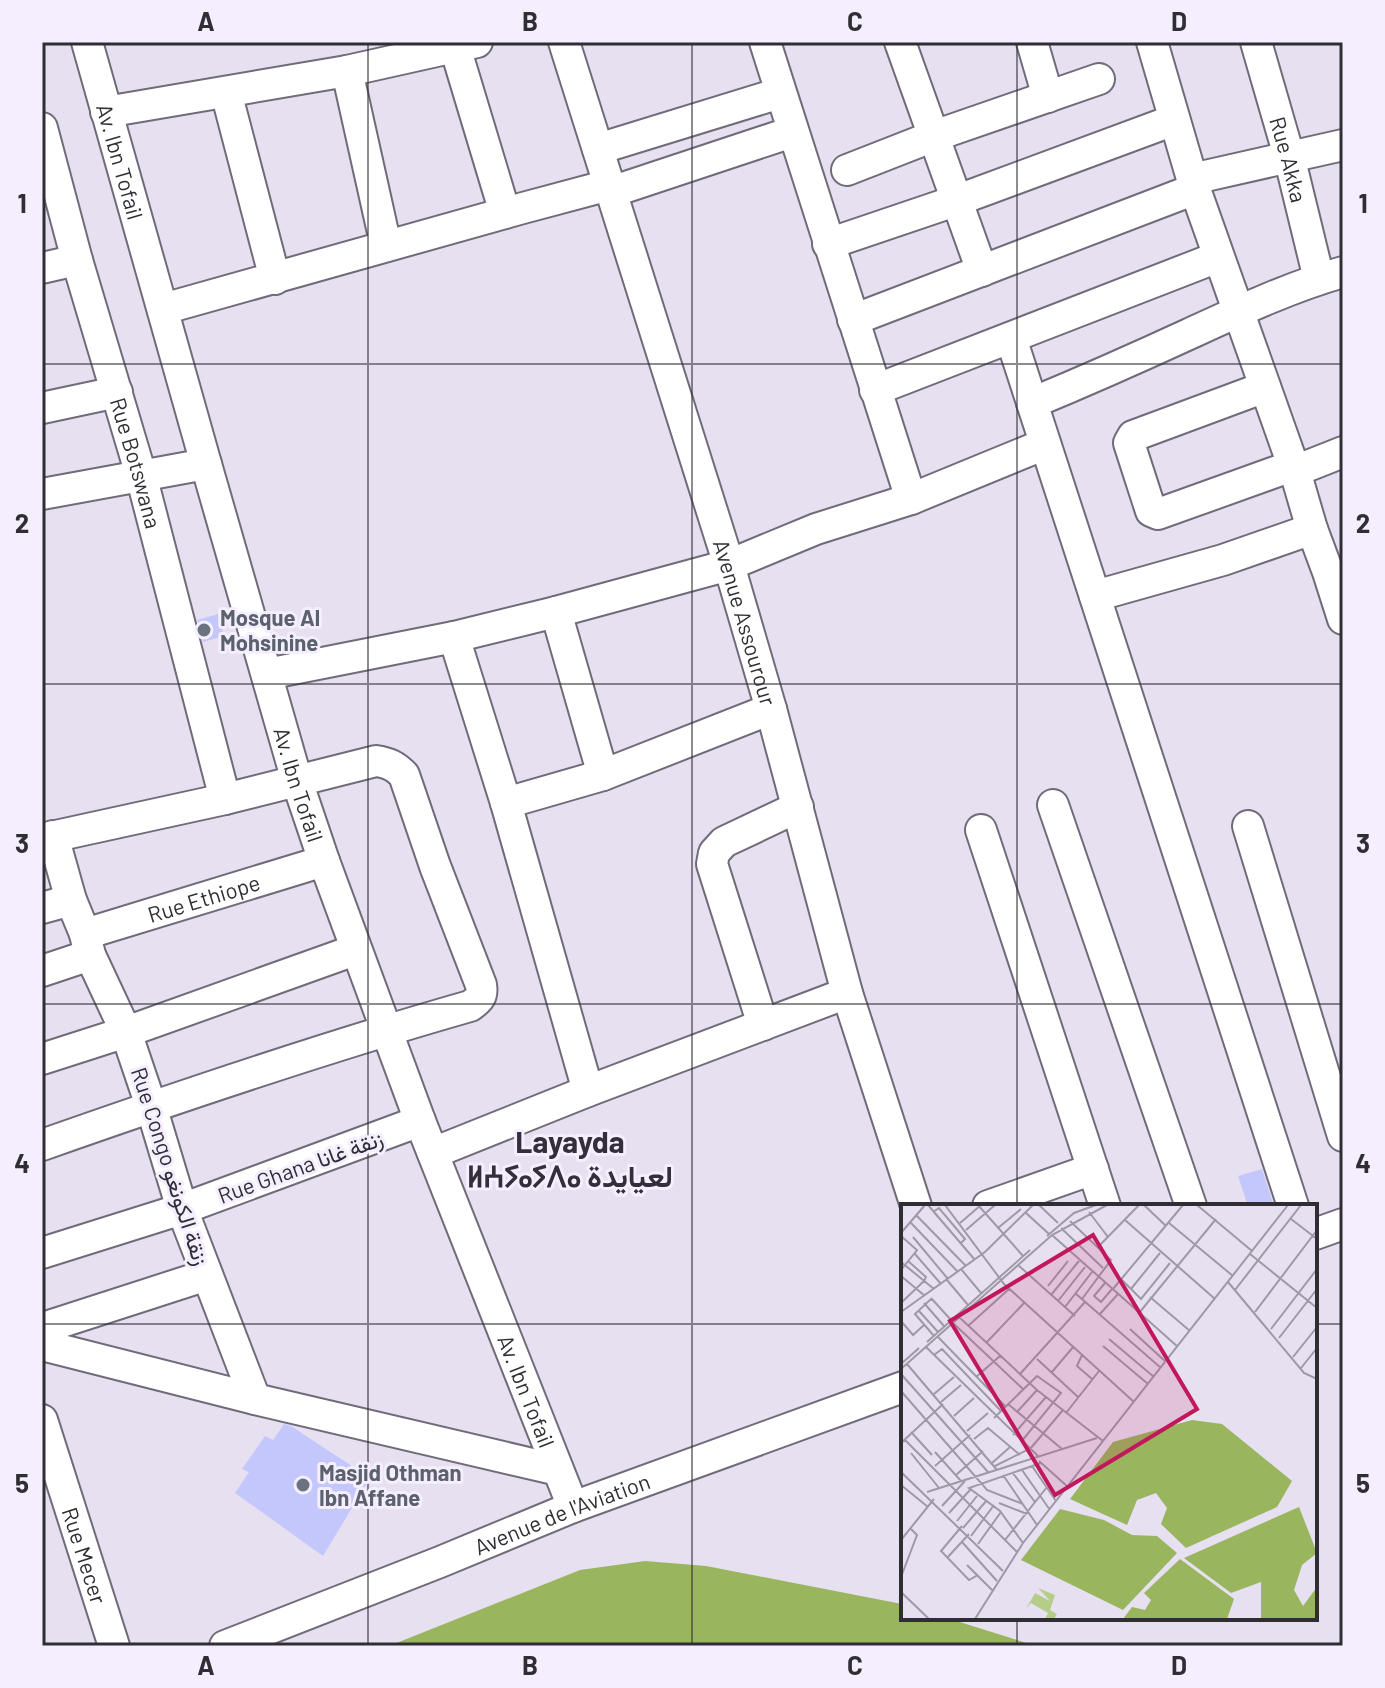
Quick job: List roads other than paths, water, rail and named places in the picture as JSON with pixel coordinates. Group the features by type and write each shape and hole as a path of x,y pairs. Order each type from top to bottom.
{"street":[{"name":"Av. Ibn Tofail","path":"87,42 297,781 355,950 420,1121 573,1507"},
{"name":"Avenue Assourour","path":"564,42 729,565 847,993 915,1204"},
{"path":"765,42 911,499"},
{"path":"900,42 982,271"},
{"path":"1032,42 1048,97"},
{"path":"1152,42 1193,184 1294,468 1343,619"},
{"name":"Rue Akka","path":"1256,42 1289,156 1331,275"},
{"path":"106,112 347,71 466,44 505,213"},
{"path":"347,71 386,246"},
{"path":"847,170 934,136 1099,79"},
{"path":"226,92 275,279"},
{"path":"598,149 780,93"},
{"path":"828,244 958,200 1174,120"},
{"name":"Rue Botswana","path":"42,128 50,183 77,260 141,475 225,799"},
{"path":"163,309 505,213 610,189 792,132"},
{"path":"853,320 982,271 1193,184 1289,156 1343,145"},
{"path":"875,390 1218,257"},
{"path":"42,268 77,260"},
{"path":"1032,403 1239,311 1331,275"},
{"path":"1011,338 1292,1204"},
{"path":"1265,387 1133,436 1129,443 1151,511 1158,514 1343,452"},
{"path":"42,408 117,392"},
{"path":"267,674 454,637 729,565 816,529 911,499 1045,444"},
{"path":"42,494 206,464"},
{"path":"1095,596 1223,560 1312,529"},
{"path":"556,612 603,775"},
{"path":"454,637 506,803 588,1091"},
{"path":"506,803 603,775 771,709"},
{"path":"42,1145 151,1106 470,1006 479,1000 482,993 404,775 385,762 376,761 225,799 48,837"},
{"path":"1053,805 1190,1204"},
{"path":"763,1025 712,864 714,853 724,842 798,807"},
{"path":"1248,826 1343,1136"},
{"path":"981,830 1104,1204"},
{"name":"Rue Congo زنقة الكونغو","path":"48,837 88,944 126,1032 182,1209 255,1399"},
{"name":"Rue Ethiope","path":"42,971 88,944 324,861"},
{"path":"42,908 71,900"},
{"path":"42,1059 355,950"},
{"path":"433,1153 847,993"},
{"name":"Rue Ghana زنقة غانا","path":"42,1253 182,1209 420,1121"},
{"path":"994,1204 1093,1169"},
{"path":"1317,1233 1343,1224"},
{"path":"44,1336 207,1275"},
{"path":"44,1336 255,1399 558,1470"},
{"name":"Avenue de l'Aviation","path":"225,1646 573,1507 901,1388"},
{"name":"Rue Mecer","path":"42,1420 114,1646"}],"place":[{"name":"Mosque Al Mohsinine","path":"204,630"},
{"name":"Masjid Othman Ibn Affane","path":"303,1485"}],"district":[{"name":"Layayda ⵍⵄⵢⴰⵢⴷⴰ لعيايدة","path":"570,1158"}]}
